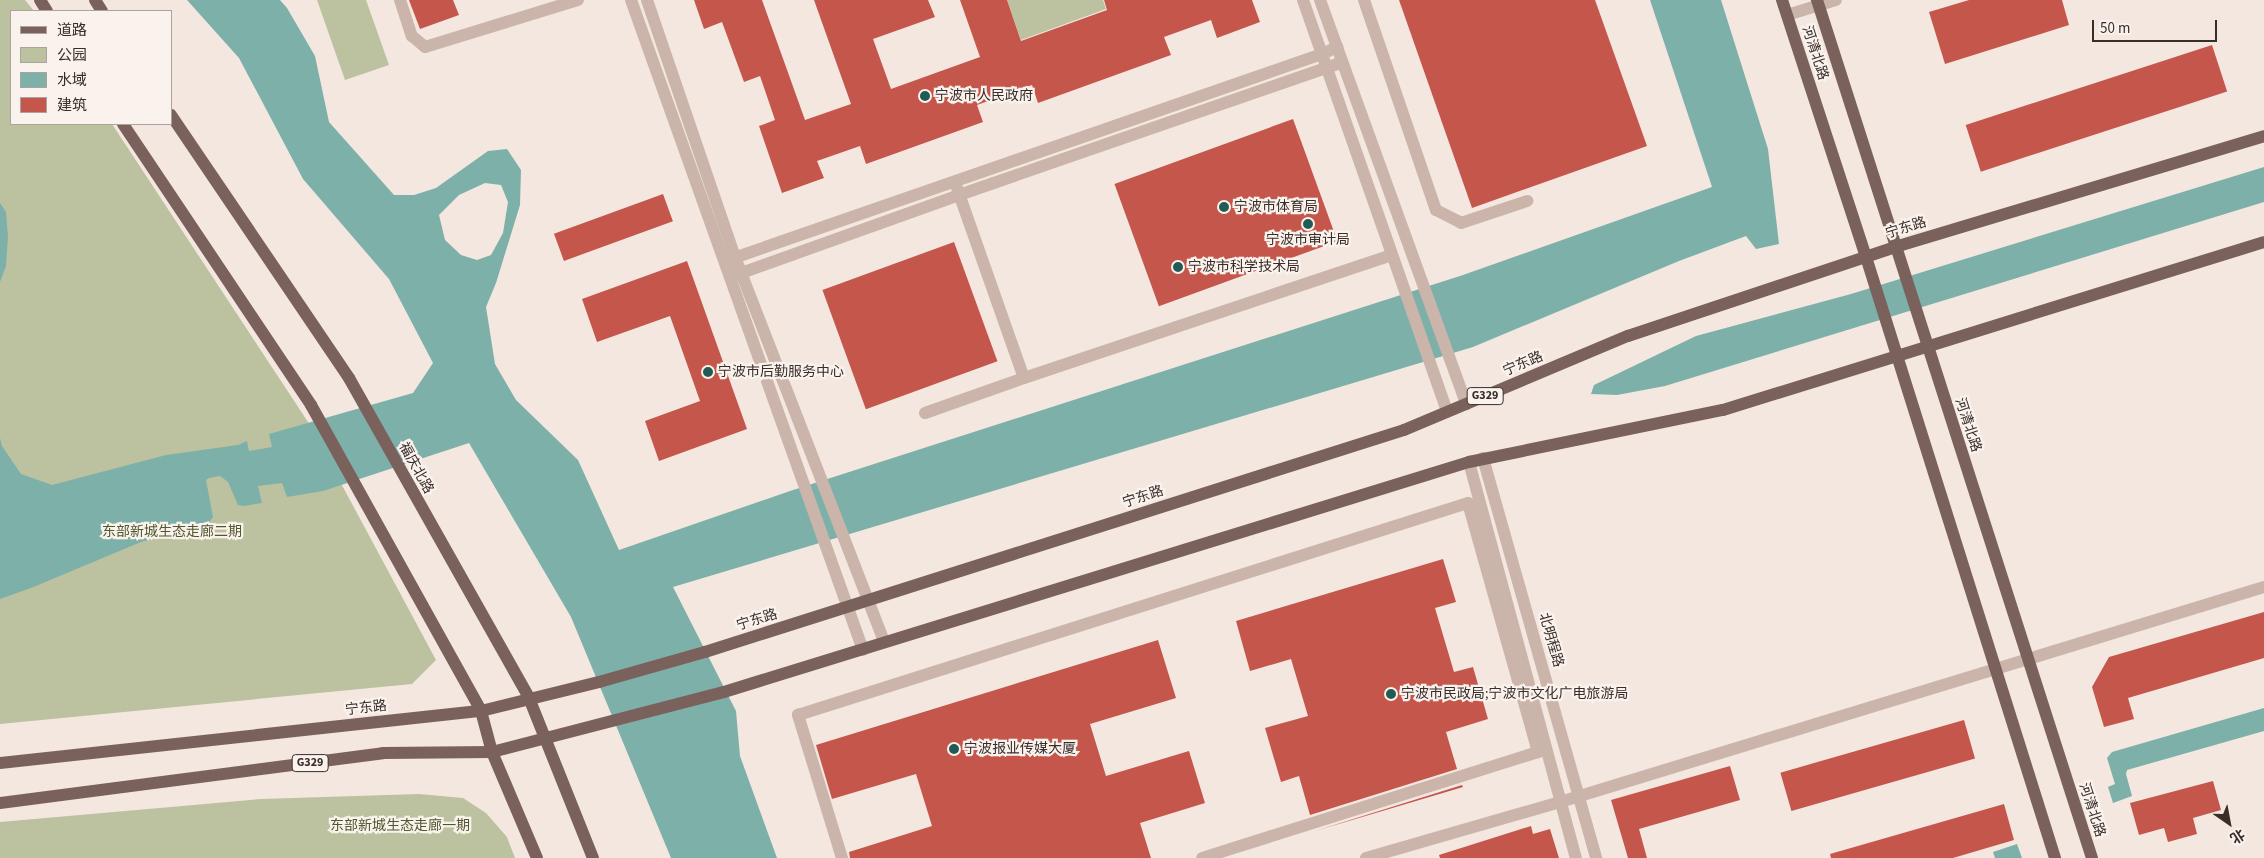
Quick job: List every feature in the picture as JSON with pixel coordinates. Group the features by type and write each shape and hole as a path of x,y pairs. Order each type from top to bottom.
{"main road":[{"name":"河清北路","path":"1782,0 1866,256 2055,858"},
{"name":"河清北路","path":"1818,3 2092,858"},
{"name":"福庆北路","path":"172,116 349,378 528,698 593,858"},
{"path":"124,125 310,405 481,711 492,752 537,858"},
{"name":"宁东路","path":"0,763 481,711 599,682 705,652 1404,430 1628,336 1866,256 2264,136"},
{"name":"G329","path":"0,803 383,754 492,752 724,692 1483,458 1722,410 2264,242"}],"street":[{"path":"400,0 412,36 425,47 578,0"},
{"path":"631,0 729,260 869,600 884,642"},
{"path":"647,0 729,260"},
{"path":"1303,0 1447,412"},
{"path":"1320,0 1466,404"},
{"path":"1364,0 1436,210 1461,223 1527,201"},
{"path":"1787,15 1818,3 1836,0"},
{"path":"729,260 954,180 1322,54 1337,47"},
{"path":"735,275 1342,62"},
{"path":"954,180 1024,378"},
{"path":"925,413 1391,255"},
{"path":"735,275 863,650"},
{"name":"北明程路","path":"1483,458 1596,858"},
{"path":"1469,462 1576,858"},
{"path":"842,858 798,715 1468,503 1538,752 1234,853 1202,858"},
{"path":"1366,858 1560,802 2027,658 2264,588"}],"green space":[{"name":"东部新城生态走廊二期","path":"0,0 25,0 33,10 10,10 10,125 113,125 308,422 436,660 412,684 0,724"},
{"path":"317,0 366,0 389,65 345,80"},
{"path":"1007,0 1103,0 1106,9 1021,40"},
{"name":"东部新城生态走廊一期","path":"419,794 463,798 486,813 507,837 515,858 0,858 0,822 261,799"}],"water":[{"path":"187,0 280,0 287,8 315,56 329,122 394,195 414,195 436,188 488,151 507,149 521,170 520,205 496,283 486,307 495,364 516,400 578,460 619,550 790,491 1463,275 1712,187 1650,0 1721,0 1768,149 1779,244 1756,249 1746,236 1679,261 1473,347 673,587 736,711 740,756 777,858 671,858 571,617 469,443 323,491 287,497 282,483 258,486 262,503 244,506 238,505 228,482 220,476 209,478 206,480 213,517 208,524 141,542 0,599 0,438 2,446 21,474 52,485 166,455 238,445 247,441 249,451 272,447 269,434 413,393 433,363 389,279 303,179 239,58","holes":["485,183 501,185 508,202 503,233 491,255 477,260 461,255 445,240 439,215 459,195"]},
{"path":"2264,167 2264,202 1665,386 1617,395 1591,394 1594,385 1696,336 1851,294"},
{"path":"0,203 6,212 8,237 6,266 0,282"},
{"path":"2264,708 2264,731 2127,770 2126,774 2132,796 2113,803 2108,787 2115,784 2107,758 2112,752"},
{"path":"2017,844 2022,858 1995,858 1993,852"}],"building":[{"path":"409,0 453,0 459,15 420,29"},
{"name":"宁波市人民政府","path":"694,0 762,0 805,120 851,104 814,0 928,0 935,17 873,39 891,89 980,57 960,0 1007,0 1021,41 1107,10 1104,0 1252,0 1260,22 1217,38 1211,20 1164,37 1171,55 1038,103 1032,85 977,105 983,122 866,164 860,146 817,161 824,178 782,193 759,126 775,120 760,76 744,82 722,22 704,29"},
{"path":"1399,0 1595,0 1647,146 1472,208"},
{"path":"1969,0 2062,0 2069,25 1945,64 1929,12"},
{"path":"2212,45 2227,92 1981,172 1966,125"},
{"path":"1293,119 1337,241 1159,306 1114,184"},
{"path":"663,194 673,221 564,261 554,234"},
{"path":"954,242 997,361 866,409 822,290"},
{"name":"宁波市后勤服务中心","path":"687,261 747,429 659,461 645,421 700,401 670,316 597,342 582,299"},
{"name":"宁波市民政局;宁波市文化广电旅游局","path":"1443,559 1456,602 1435,608 1454,672 1473,667 1488,719 1446,732 1457,769 1310,815 1299,776 1281,782 1265,728 1308,716 1291,659 1250,671 1236,621"},
{"path":"2264,612 2264,658 2128,698 2134,719 2104,727 2092,687 2109,657"},
{"name":"宁波报业传媒大厦","path":"1158,640 1176,698 1090,724 1106,776 1189,751 1205,803 1140,823 1151,858 850,858 849,852 932,826 916,774 832,799 816,745"},
{"path":"1964,720 1975,758 1791,811 1780,773"},
{"path":"1730,766 1740,800 1639,829 1647,858 1628,858 1611,800"},
{"path":"2213,781 2221,810 2193,818 2197,834 2168,842 2164,828 2139,835 2130,803"},
{"path":"1462,785 1463,787 1315,831"},
{"path":"2004,804 2014,840 1953,858 1831,858 1830,854"},
{"path":"1531,826 1533,834 1550,829 1559,858 1440,858 1439,855"}],"place":[{"name":"宁波市人民政府","path":"925,96"},
{"name":"宁波市体育局","path":"1224,207"},
{"name":"宁波市审计局","path":"1308,224"},
{"name":"宁波市科学技术局","path":"1178,267"},
{"name":"宁波市后勤服务中心","path":"708,372"},
{"name":"宁波市民政局;宁波市文化广电旅游局","path":"1391,694"},
{"name":"宁波报业传媒大厦","path":"954,749"}]}
